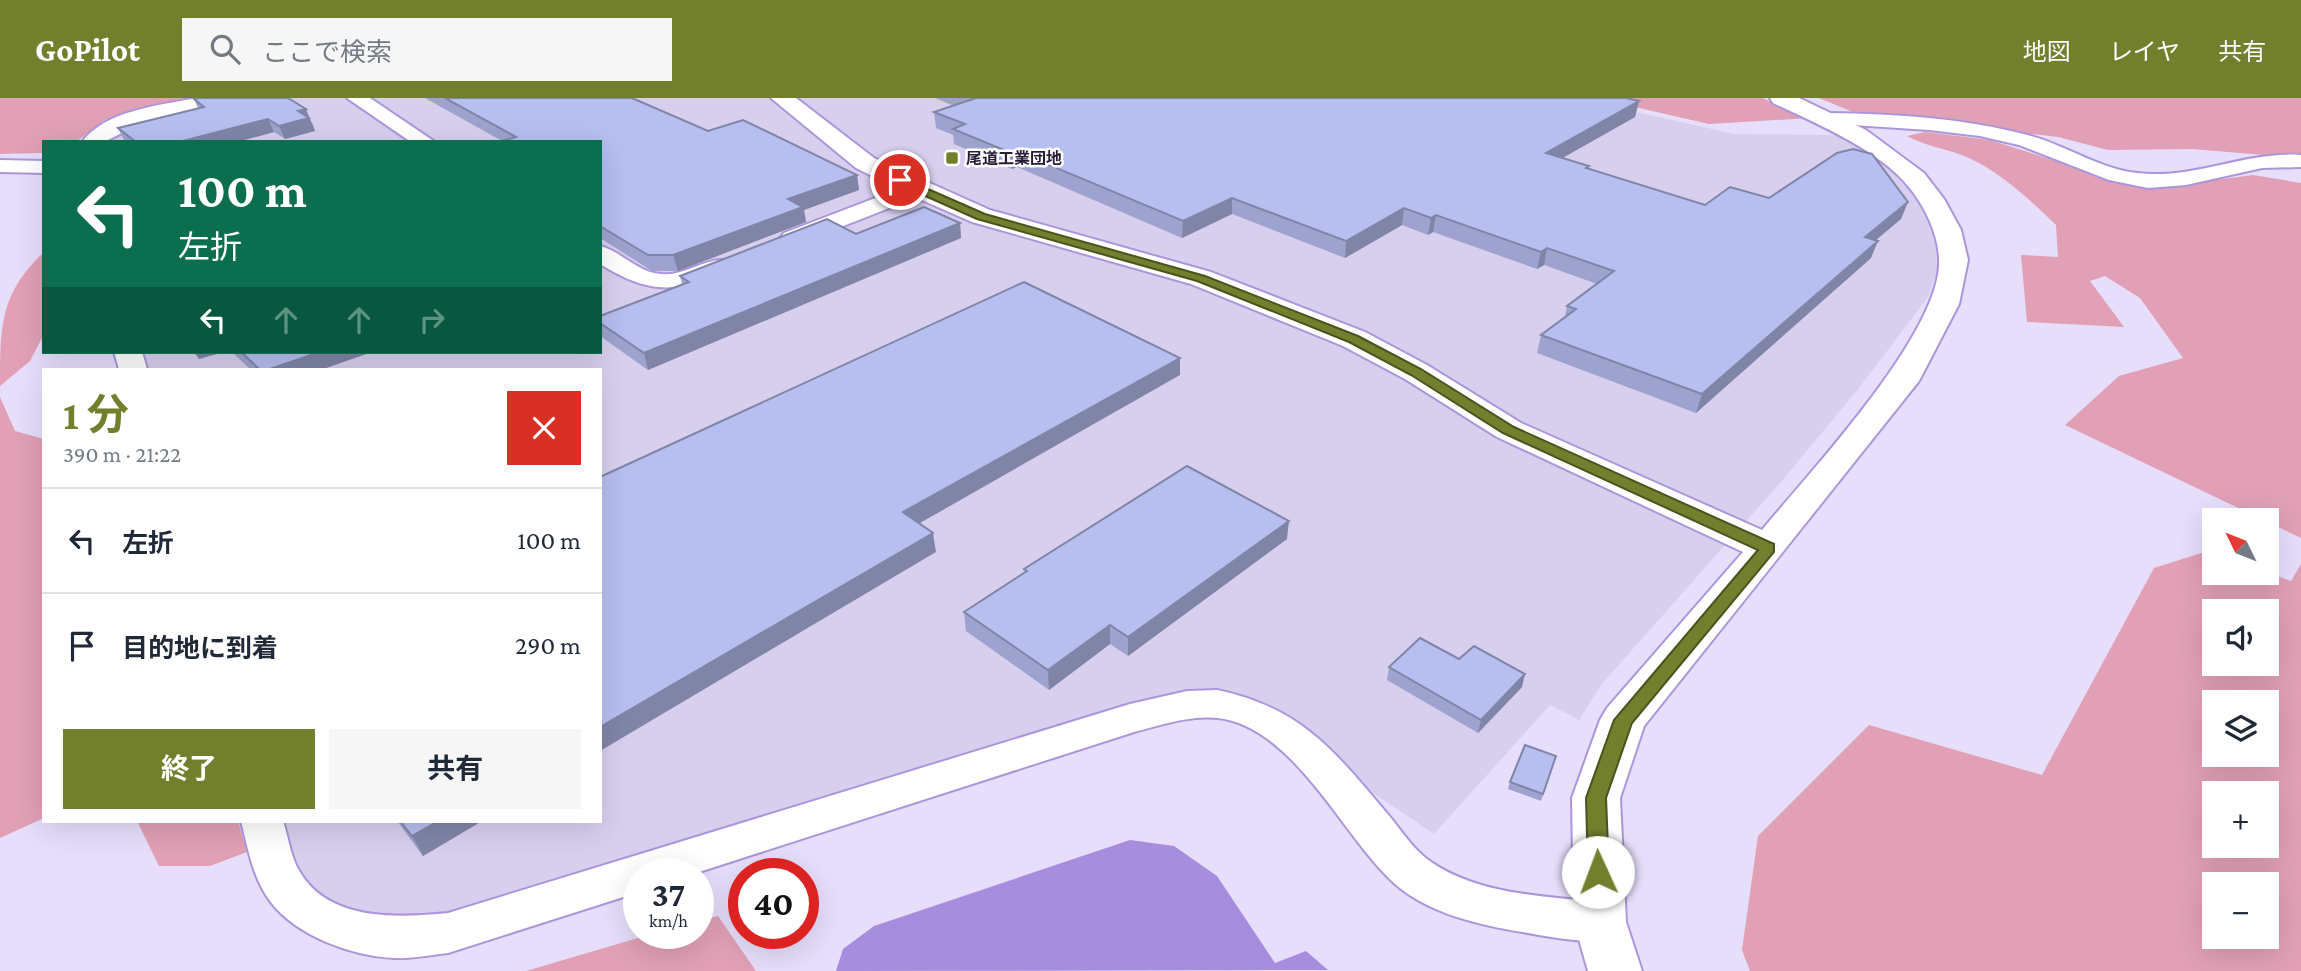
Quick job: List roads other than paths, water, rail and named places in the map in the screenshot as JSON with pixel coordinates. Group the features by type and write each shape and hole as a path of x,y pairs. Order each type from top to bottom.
{"street":[{"path":"94,140 104,131 128,122 226,98"},
{"path":"357,98 422,140"},
{"path":"782,98 865,163 917,189 981,216 1201,278 1342,334 1416,372 1508,430 1768,548"},
{"path":"1615,971 1600,922 1596,798 1623,720 1768,548 1908,374 1944,304 1954,260 1947,230 1931,199 1914,178 1886,154 1829,120 1782,98"},
{"path":"1829,120 1897,121 2005,136 2046,148 2120,177 2149,181 2196,175 2262,159 2301,161"},
{"path":"0,166 42,167"},
{"path":"768,248 917,189"},
{"path":"602,254 645,282 681,282 743,258"},
{"path":"263,823 278,874 296,899 318,915 346,928 385,938 448,933 1130,719 1189,705 1210,704 1261,717 1287,732 1307,751 1413,873 1437,888 1462,900 1503,911 1600,922"}],"place":[{"name":"尾道工業団地","path":"952,158"}]}
